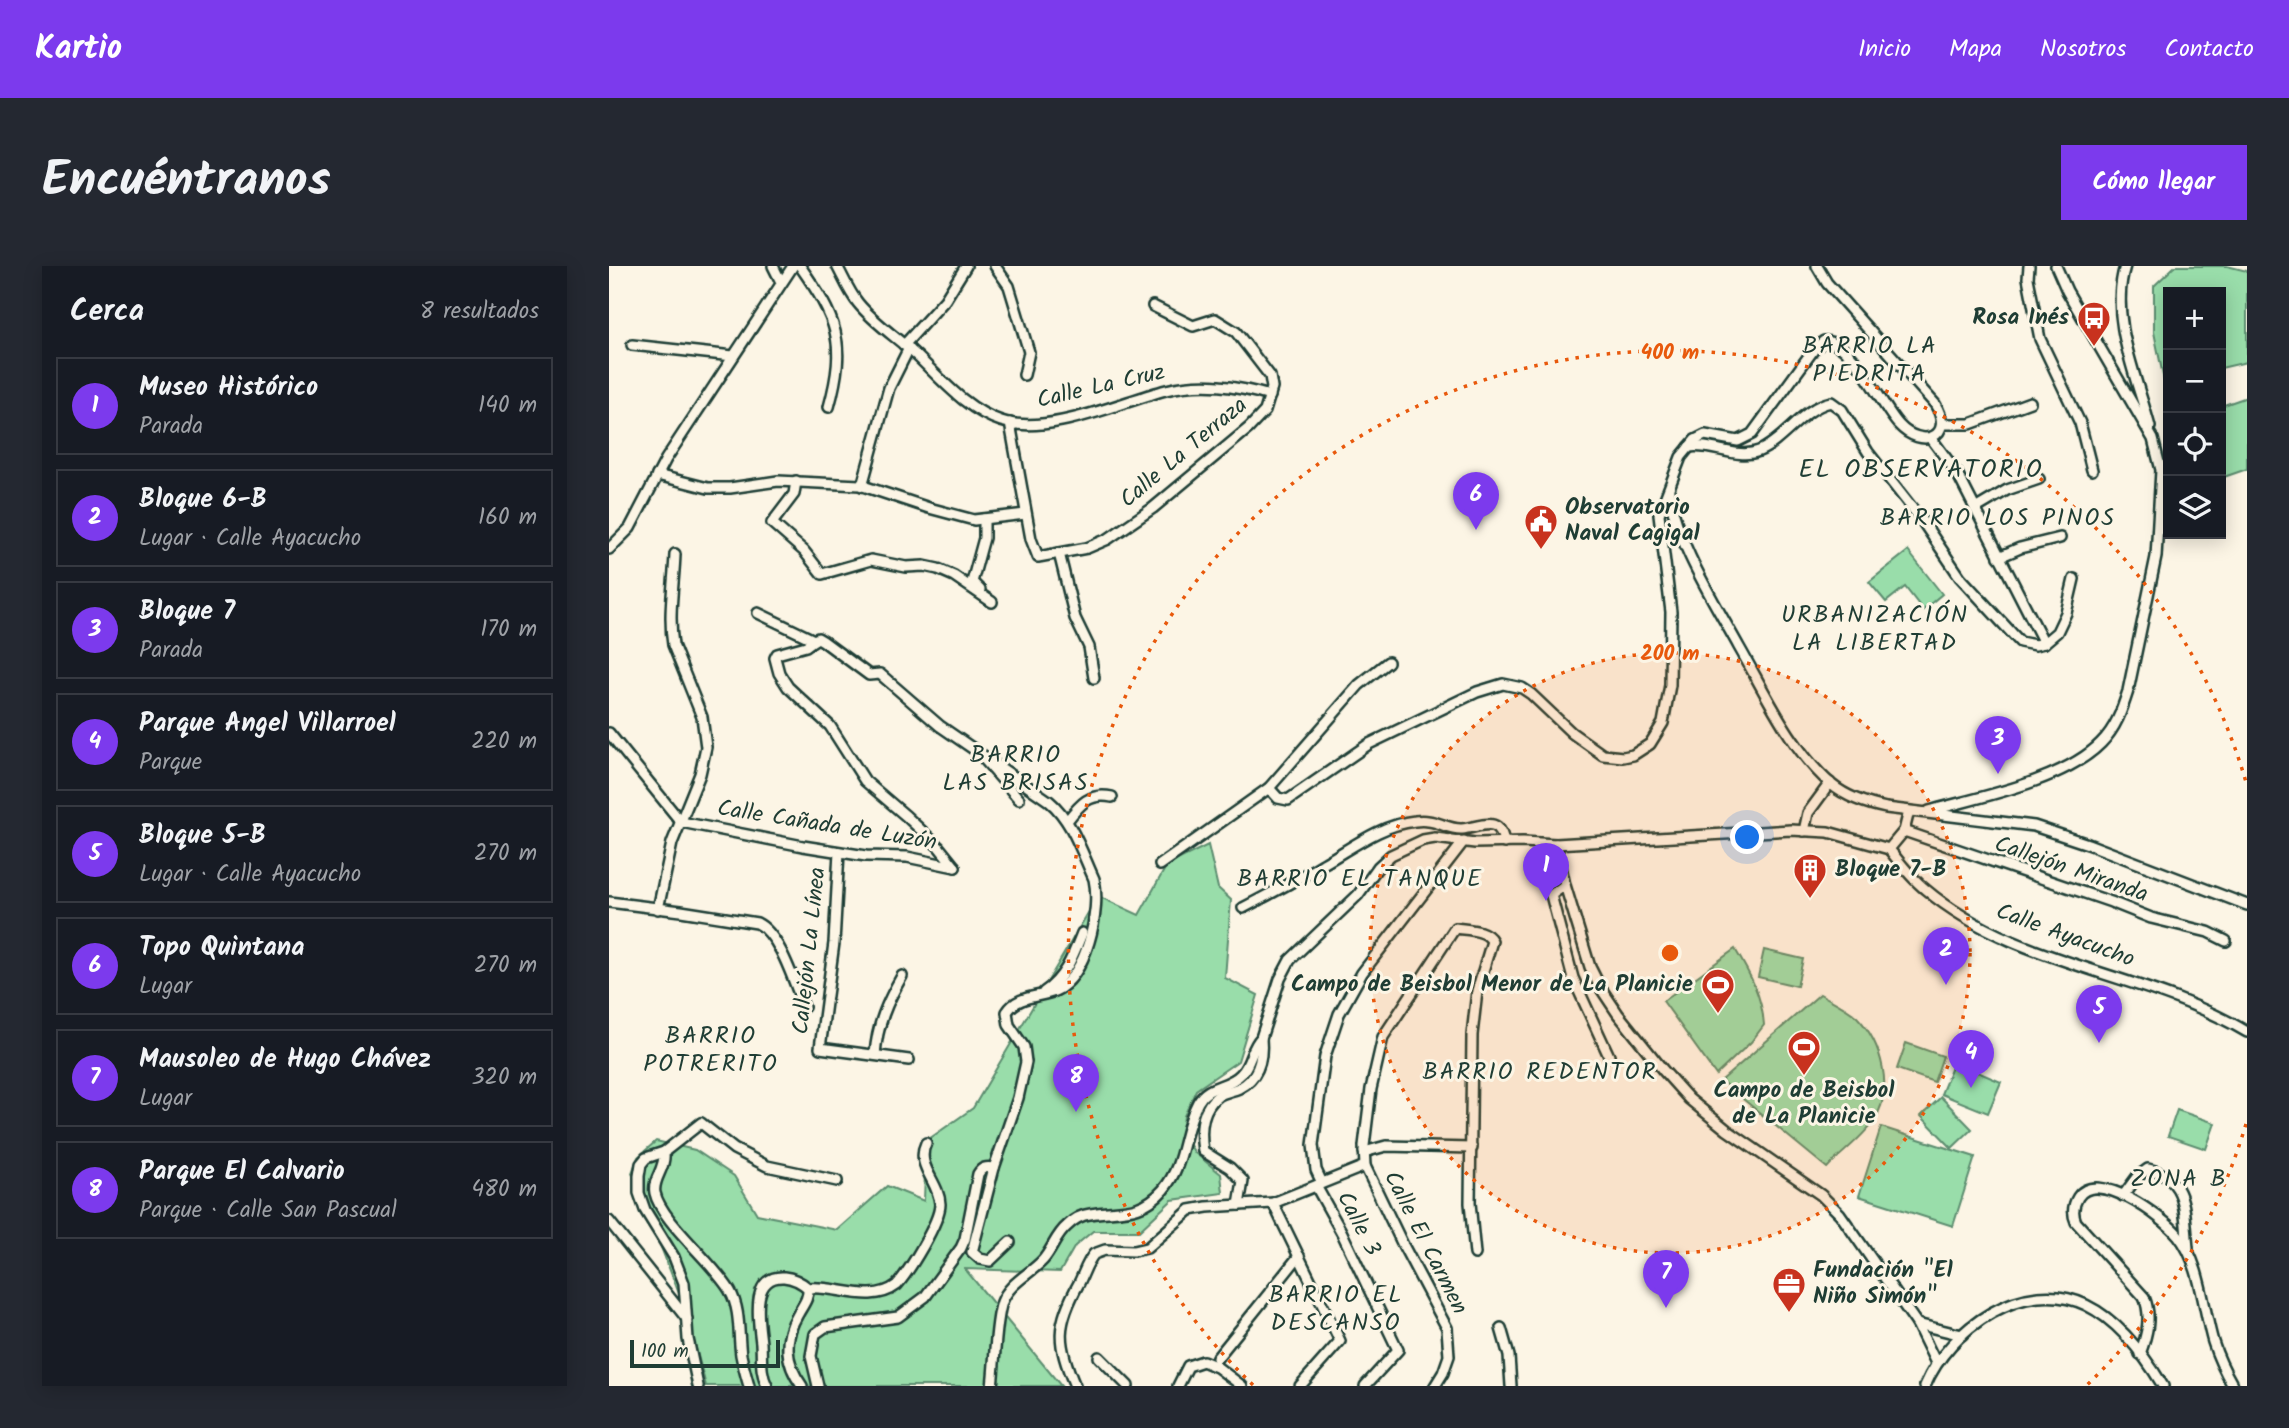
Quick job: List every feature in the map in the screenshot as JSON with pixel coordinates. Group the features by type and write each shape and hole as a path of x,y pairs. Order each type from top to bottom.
{"street":[{"path":"773,266 781,282"},
{"path":"609,549 630,528 657,475 793,266"},
{"path":"800,266 822,298 835,325 837,372 829,407"},
{"name":"Calle La Cruz","path":"837,266 857,302 965,401 989,416 1010,423 1035,423 1101,412 1165,390 1190,387 1230,385 1270,396"},
{"path":"862,486 889,388 907,346 945,300 966,266"},
{"path":"995,266 1009,286 1029,352 1024,374"},
{"path":"1269,788 1278,798 1288,800 1369,744 1477,692 1503,684 1522,688 1531,694 1572,733 1602,755 1623,757 1642,751 1650,744 1663,723 1669,685 1671,612 1658,523 1660,508 1677,466 1695,440 1705,435 1738,441 1752,434 1808,357 1824,341 1836,344 1851,358 1904,431 1920,438 1931,438 1940,431 1940,412 1935,404 1827,282 1817,266"},
{"path":"2028,266 2040,340 2080,423 2092,470"},
{"path":"2056,266 2073,302 2153,439"},
{"path":"1924,813 2055,773 2092,751 2115,725 2128,691 2157,557 2161,470 2125,337 2121,281 2125,266"},
{"name":"Calle La Terraza","path":"1026,514 1038,557 1097,545 1153,508 1249,428 1265,411 1270,396 1270,376 1236,332 1216,319 1193,326 1153,306"},
{"path":"632,345 733,356"},
{"path":"1689,447 1710,446 1752,453 1777,439 1819,406 1831,402 1836,404 1978,598 2020,642 2035,645 2052,638 2062,624 2074,579"},
{"path":"1942,424 1971,424 2030,402"},
{"path":"657,475 708,488 730,488 778,481 862,486 974,520 1026,514 1010,423"},
{"path":"1931,438 1957,473 2044,643"},
{"path":"1975,509 2007,490 2039,480"},
{"path":"796,481 795,494 772,523 804,551 822,574 871,560 906,567 924,566 946,571 989,600 972,582 984,538 984,519"},
{"path":"1669,489 1671,504 1683,539 1725,622 1803,753 1841,792 1868,804 2033,826 2088,844 2247,905"},
{"path":"1999,557 2020,548 2060,538"},
{"path":"1059,553 1075,618 1089,647 1094,678"},
{"path":"657,909 672,843 700,774 706,747 702,717 673,645 671,633 670,606 675,554"},
{"path":"758,613 814,640 818,638 869,675 880,674 929,717 1059,809 1067,821 1096,889 1090,943 1072,978 1056,991 1018,1001 1007,1012 1009,1025 1024,1047 1026,1062 1018,1098 994,1168 972,1252 980,1259 990,1261 1010,1242"},
{"name":"Calle Cañada de Luzón","path":"681,821 839,852 907,857 955,867 939,847 865,781 830,726 788,687 779,673 775,658 777,654 806,646 814,640"},
{"path":"1160,865 1269,788 1359,685 1388,662"},
{"path":"609,733 681,821"},
{"path":"978,752 1019,799"},
{"path":"1804,831 1808,813 1830,783"},
{"path":"1067,821 1088,798 1104,795 1112,797"},
{"path":"1239,1205 1243,1181 1230,1168 1203,1151 1201,1121 1218,1097 1253,1079 1261,1060 1261,1038 1280,979 1290,960 1358,895 1384,860 1428,838 1556,844 1791,830 1836,834 1889,849 1904,831 1909,811"},
{"path":"1243,908 1293,882 1365,838 1400,823 1428,820 1457,829 1481,824 1493,825 1501,831 1504,842"},
{"name":"Callejón Miranda","path":"1904,831 2151,918 2208,932 2227,941"},
{"path":"1319,1184 1313,1145 1325,1056 1339,1014 1362,973 1464,841"},
{"path":"1556,844 1565,885 1595,979 1618,1014 1680,1091 1703,1112 1832,1205 1917,1324 1936,1363"},
{"name":"Calle Ayacucho","path":"1889,849 1923,887 1945,905 1983,928 2040,953 2192,1003 2247,1032"},
{"name":"Callejón La Línea","path":"839,852 834,943 820,1048 909,1060"},
{"path":"1565,885 1551,895 1559,929 1573,978 1609,1056"},
{"path":"609,902 748,922 766,928 779,948 804,1007"},
{"name":"Calle El Carmen","path":"1434,1386 1443,1373 1449,1356 1447,1328 1365,1166 1364,1152 1371,1090 1383,1037 1455,928 1483,932 1492,940 1473,1014 1472,1148"},
{"path":"1038,995 1061,977 1082,933"},
{"path":"875,1055 879,1024 887,1002 902,976"},
{"path":"992,1386 1001,1306 1008,1291 1042,1262 1062,1231 1075,1219 1090,1213 1122,1213 1133,1210 1144,1206 1161,1193 1180,1162 1199,1099 1209,1089 1236,1079 1242,1073 1254,1045 1261,1038"},
{"path":"698,1386 688,1339 684,1283 674,1257 645,1210 639,1193 641,1164 651,1155 664,1152 701,1123 734,1149 767,1166 837,1181"},
{"path":"767,1386 761,1372 759,1296 763,1287 776,1278 792,1279 808,1288 864,1294 885,1292 901,1281 939,1214 938,1195 923,1163 926,1143"},
{"path":"1364,1152 1385,1146 1472,1148 1470,1203 1475,1254"},
{"path":"664,1152 665,1161 656,1182 655,1196 674,1225 711,1265 730,1291 735,1303 741,1355 749,1386"},
{"path":"1076,1386 1067,1366 1061,1329 1067,1304 1091,1257 1105,1250 1134,1251 1147,1248 1190,1210 1273,1203 1365,1166"},
{"path":"818,1386 811,1356 815,1334 825,1327 898,1317 917,1305 961,1248 978,1174 986,1167 994,1168"},
{"path":"2123,1196 2137,1177 2148,1169 2168,1178 2177,1186 2182,1196 2188,1253 2217,1355 2233,1386"},
{"name":"Calle 3","path":"1319,1184 1398,1350 1365,1386"},
{"path":"2140,1354 2145,1339 2148,1306 2144,1297 2073,1215 2076,1200 2088,1188 2105,1188 2123,1196 2151,1210 2171,1227 2188,1253"},
{"path":"1273,1203 1340,1341 1300,1386"},
{"path":"609,1221 687,1319"},
{"path":"1217,1358 1299,1256"},
{"path":"802,1386 788,1358 787,1344 792,1323 808,1295 808,1288"},
{"path":"1926,1386 1936,1363 1976,1323 2011,1304 2041,1298 2061,1298 2101,1313 2121,1331 2163,1386"},
{"path":"1917,1324 1962,1335"},
{"path":"1501,1328 1509,1356 1511,1386"},
{"path":"1098,1357 1128,1386"},
{"path":"1178,1386 1188,1366 1203,1361 1217,1367 1242,1386"}],"green space":[{"path":"2175,266 2227,266 2247,271 2247,362 2226,367 2226,287 2163,287 2163,376 2154,332 2154,286"},
{"path":"2247,397 2247,469 2226,476 2226,413 2226,404"},
{"path":"1908,551 1942,594 1923,610 1905,587 1886,602 1869,582"},
{"path":"1208,845 1218,888 1231,900 1225,978 1258,995 1238,1061 1196,1090 1184,1116 1182,1133 1195,1153 1221,1174 1223,1193 1172,1200 1139,1231 1093,1231 1075,1246 1060,1272 965,1269 1061,1386 706,1386 687,1314 632,1173 638,1157 656,1141 695,1150 734,1176 757,1214 837,1230 887,1186 924,1201 926,1141 973,1108 1098,896 1139,915 1167,865"},
{"name":"Campo de Beisbol Menor de La Planicie","path":"1735,949 1746,967 1761,1004 1764,1025 1751,1042 1716,1075 1663,1001"},
{"path":"1764,950 1803,959 1797,986 1758,977"},
{"name":"Campo de Beisbol de La Planicie","path":"1820,994 1853,1014 1866,1028 1879,1053 1884,1082 1880,1110 1873,1122 1827,1168 1721,1081"},
{"path":"1906,1043 1943,1056 1934,1082 1897,1069"},
{"path":"1954,1062 2001,1082 1988,1113 1941,1094"},
{"path":"1941,1097 1972,1129 1952,1148 1921,1116"},
{"path":"2177,1110 2215,1123 2206,1149 2168,1136"},
{"path":"1881,1127 1975,1157 1953,1226 1859,1196"}],"place":[{"name":"Rosa Inés","path":"2094,348"},
{"name":"Topo Quintana","path":"1476,530"},
{"name":"Observatorio Naval Cagigal","path":"1541,551"},
{"name":"Bloque 7","path":"1998,774"},
{"name":"Bloque 7-B","path":"1810,900"},
{"name":"Museo Histórico","path":"1546,901"},
{"name":"Bloque 6-B","path":"1946,985"},
{"name":"Campo de Beisbol Menor de La Planicie","path":"1718,1015"},
{"name":"Bloque 5-B","path":"2099,1043"},
{"name":"Campo de Beisbol de La Planicie","path":"1804,1077"},
{"name":"Parque Angel Villarroel","path":"1971,1088"},
{"name":"Parque El Calvario","path":"1076,1112"},
{"name":"Mausoleo de Hugo Chávez","path":"1666,1308"},
{"name":"Fundación \"El Niño Simón\"","path":"1789,1314"}],"district":[{"name":"BARRIO LA PIEDRITA","path":"1870,360"},
{"name":"EL OBSERVATORIO","path":"1921,470"},
{"name":"BARRIO LOS PINOS","path":"1998,518"},
{"name":"URBANIZACIÓN LA LIBERTAD","path":"1875,629"},
{"name":"BARRIO LAS BRISAS","path":"1016,769"},
{"name":"BARRIO EL TANQUE","path":"1360,879"},
{"name":"BARRIO POTRERITO","path":"711,1050"},
{"name":"BARRIO REDENTOR","path":"1540,1072"},
{"name":"ZONA B","path":"2179,1179"},
{"name":"BARRIO EL DESCANSO","path":"1336,1309"}]}
